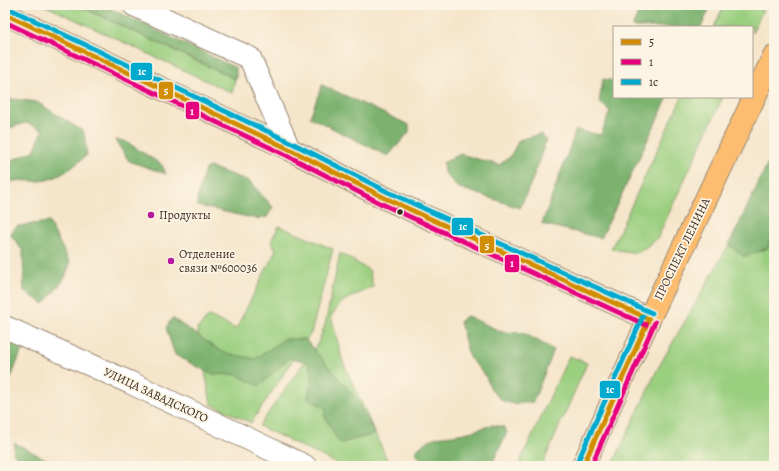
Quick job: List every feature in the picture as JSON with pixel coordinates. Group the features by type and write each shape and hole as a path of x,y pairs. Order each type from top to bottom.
{"main road":[{"path":"5,14 289,149 385,198 649,319"},
{"name":"ПРОСПЕКТ ЛЕНИНА","path":"582,466 649,319 774,56"}],"street":[{"path":"134,5 250,58 289,149"},
{"name":"УЛИЦА ЗАВАДСКОГО","path":"5,327 131,383 305,466"}],"green space":[{"path":"44,5 77,5 235,79 232,93"},
{"path":"77,5 103,5 236,68 236,79"},
{"path":"642,5 711,5 701,26 632,26"},
{"path":"724,5 765,5 753,31 753,26 714,26"},
{"path":"603,79 613,81 613,98 668,98 601,238 542,224 576,130 601,135 610,111 599,102"},
{"path":"322,85 409,125 409,132 388,156 310,117"},
{"path":"5,98 37,102 84,132 87,155 71,168 53,178 39,181 13,181 5,184 5,163 34,151 43,130 26,123 5,129"},
{"path":"682,98 723,98 657,239 638,253 611,249"},
{"path":"541,134 546,140 533,178 520,208 457,187 444,172 443,163 460,154 499,165 510,157 519,140"},
{"path":"115,140 125,141 162,165 166,174 129,161"},
{"path":"774,150 774,229 768,248 744,257 729,245"},
{"path":"210,167 249,181 273,207 267,217 257,219 198,206 197,199 205,169"},
{"path":"49,222 70,263 65,278 44,304 24,291 23,251 10,234 17,226"},
{"path":"279,226 333,249 311,333 251,423 211,404 197,329 209,316 236,329 276,250 271,241"},
{"path":"774,229 774,466 612,466 658,368 729,245 744,256 768,248"},
{"path":"340,253 369,270 373,287 343,301 331,316 343,362 390,466 342,466 259,426 318,343 325,325"},
{"path":"467,316 502,332 524,333 554,350 533,402 516,404 504,402 492,391 485,375 469,357 460,321"},
{"path":"172,318 222,352 255,359 284,339 305,339 354,396 375,434 341,443 337,439 324,415 327,409 308,398 313,375 308,362 289,358 259,386 237,375 211,374 175,355 166,328"},
{"path":"5,333 25,342 5,393"},
{"path":"569,356 587,363 542,466 518,466"},
{"path":"492,425 504,427 507,432 491,466 426,466 415,452 427,441 438,437 468,432"},
{"path":"15,443 59,466 23,466 13,452"}],"transit line":[{"name":"1с","path":"8,8 292,143 388,192 652,313"},
{"name":"5","path":"5,14 289,149 385,198 649,319"},
{"name":"1","path":"5,22 286,155 382,204 646,325"},
{"name":"1с","path":"577,463 643,316"},
{"name":"5","path":"583,466 649,319"},
{"name":"1","path":"591,466 655,322"}],"place":[{"name":"Продукты","path":"151,215"},
{"name":"Отделение связи №600036","path":"171,261"}]}
